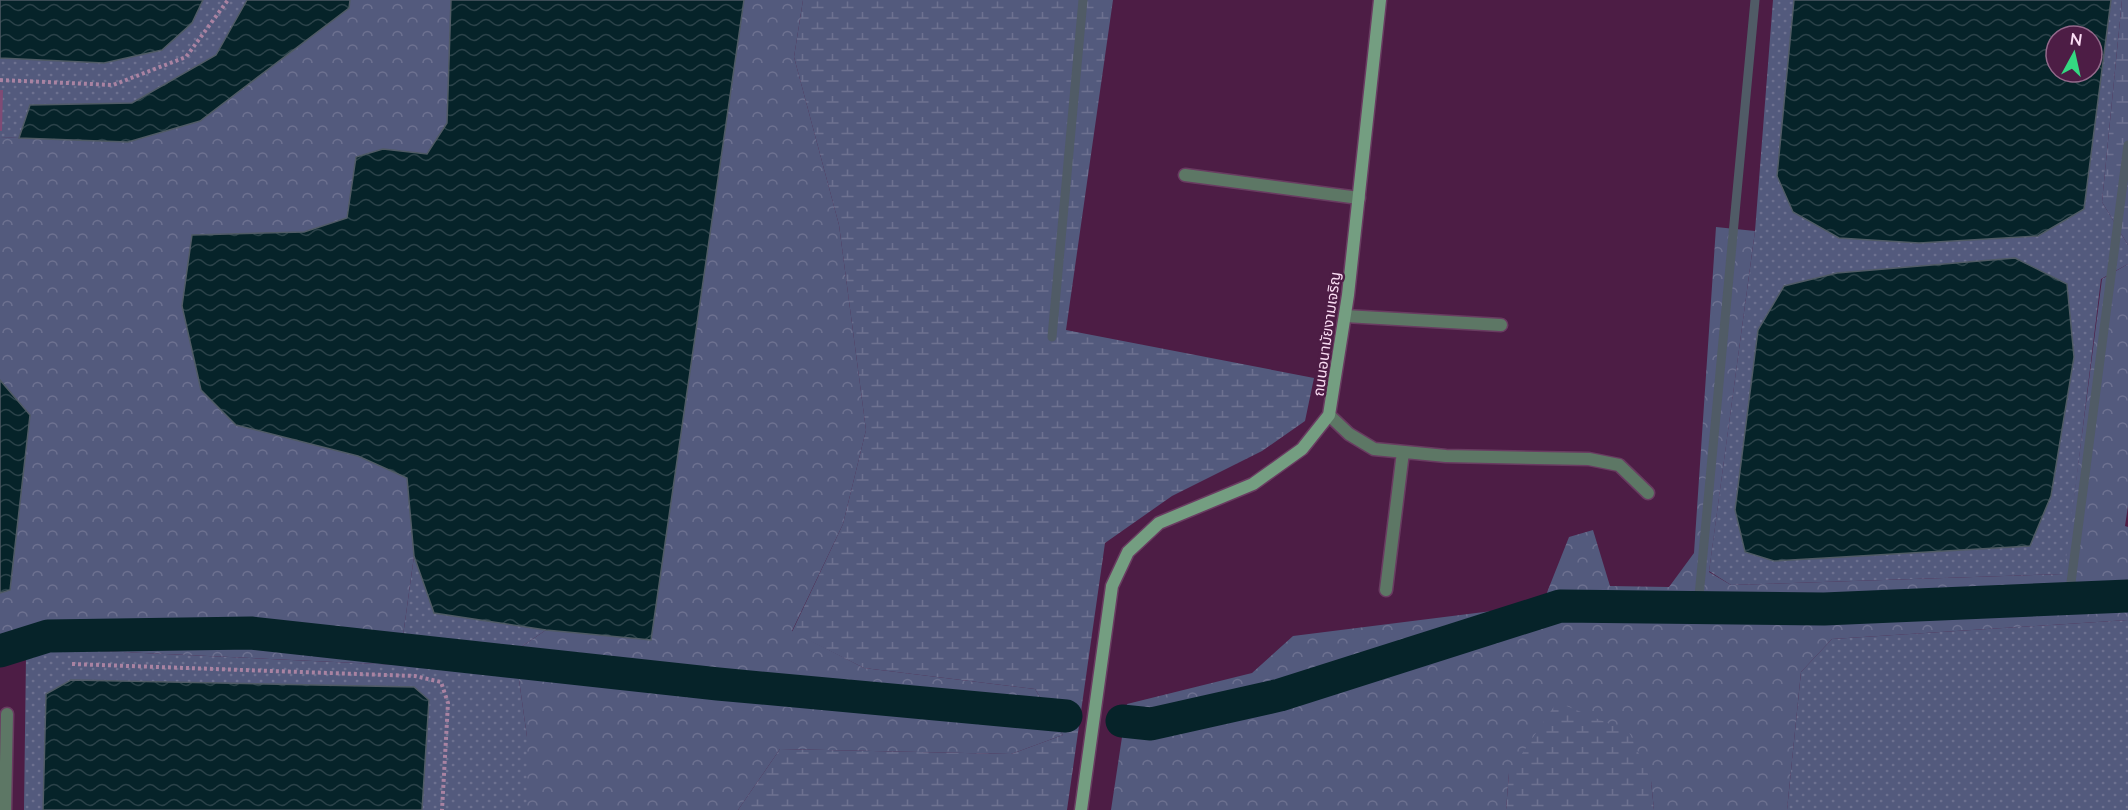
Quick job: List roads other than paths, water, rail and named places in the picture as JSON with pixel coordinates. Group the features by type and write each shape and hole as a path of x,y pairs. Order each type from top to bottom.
{"street":[{"name":"ถนนอนามัยงามเจริญ","path":"1082,810 1112,586 1128,552 1159,523 1253,484 1302,449 1329,415 1345,316 1380,0"},
{"path":"1185,175 1359,198"},
{"path":"1345,316 1502,325"},
{"path":"1329,415 1348,434 1374,449 1446,456 1589,459 1619,465 1648,493"},
{"path":"1386,590 1403,452"},
{"path":"4,810 7,714"}],"water":[{"path":"0,0 203,0 192,23 162,50 104,63 0,58"},
{"path":"247,0 350,0 349,8 200,121 128,142 19,138 30,105 132,103 216,55"},
{"path":"451,0 744,0 651,640 546,630 434,613 414,556 407,478 358,456 236,425 201,390 182,306 192,235 304,232 347,218 356,157 383,149 427,154 447,123"},
{"path":"1794,0 2111,0 2104,54 2104,24 2044,24 2044,84 2100,84 2084,209 2038,236 1919,243 1839,238 1793,212 1777,176"},
{"path":"2015,258 2067,284 2074,357 2051,496 2030,546 1774,561 1745,552 1735,510 1758,330 1784,286 1837,273"},
{"path":"0,380 30,415 10,590 0,593"},
{"path":"71,680 414,687 429,700 422,810 43,810 46,694"}],"waterway":[{"path":"1052,337 1083,0"},
{"path":"1698,607 1755,0"},
{"path":"2069,598 2128,145"},
{"path":"1122,721 1151,724 1280,695 1560,606 1824,609 2128,596"},
{"path":"0,651 48,636 251,633 718,684 1066,716"}]}
